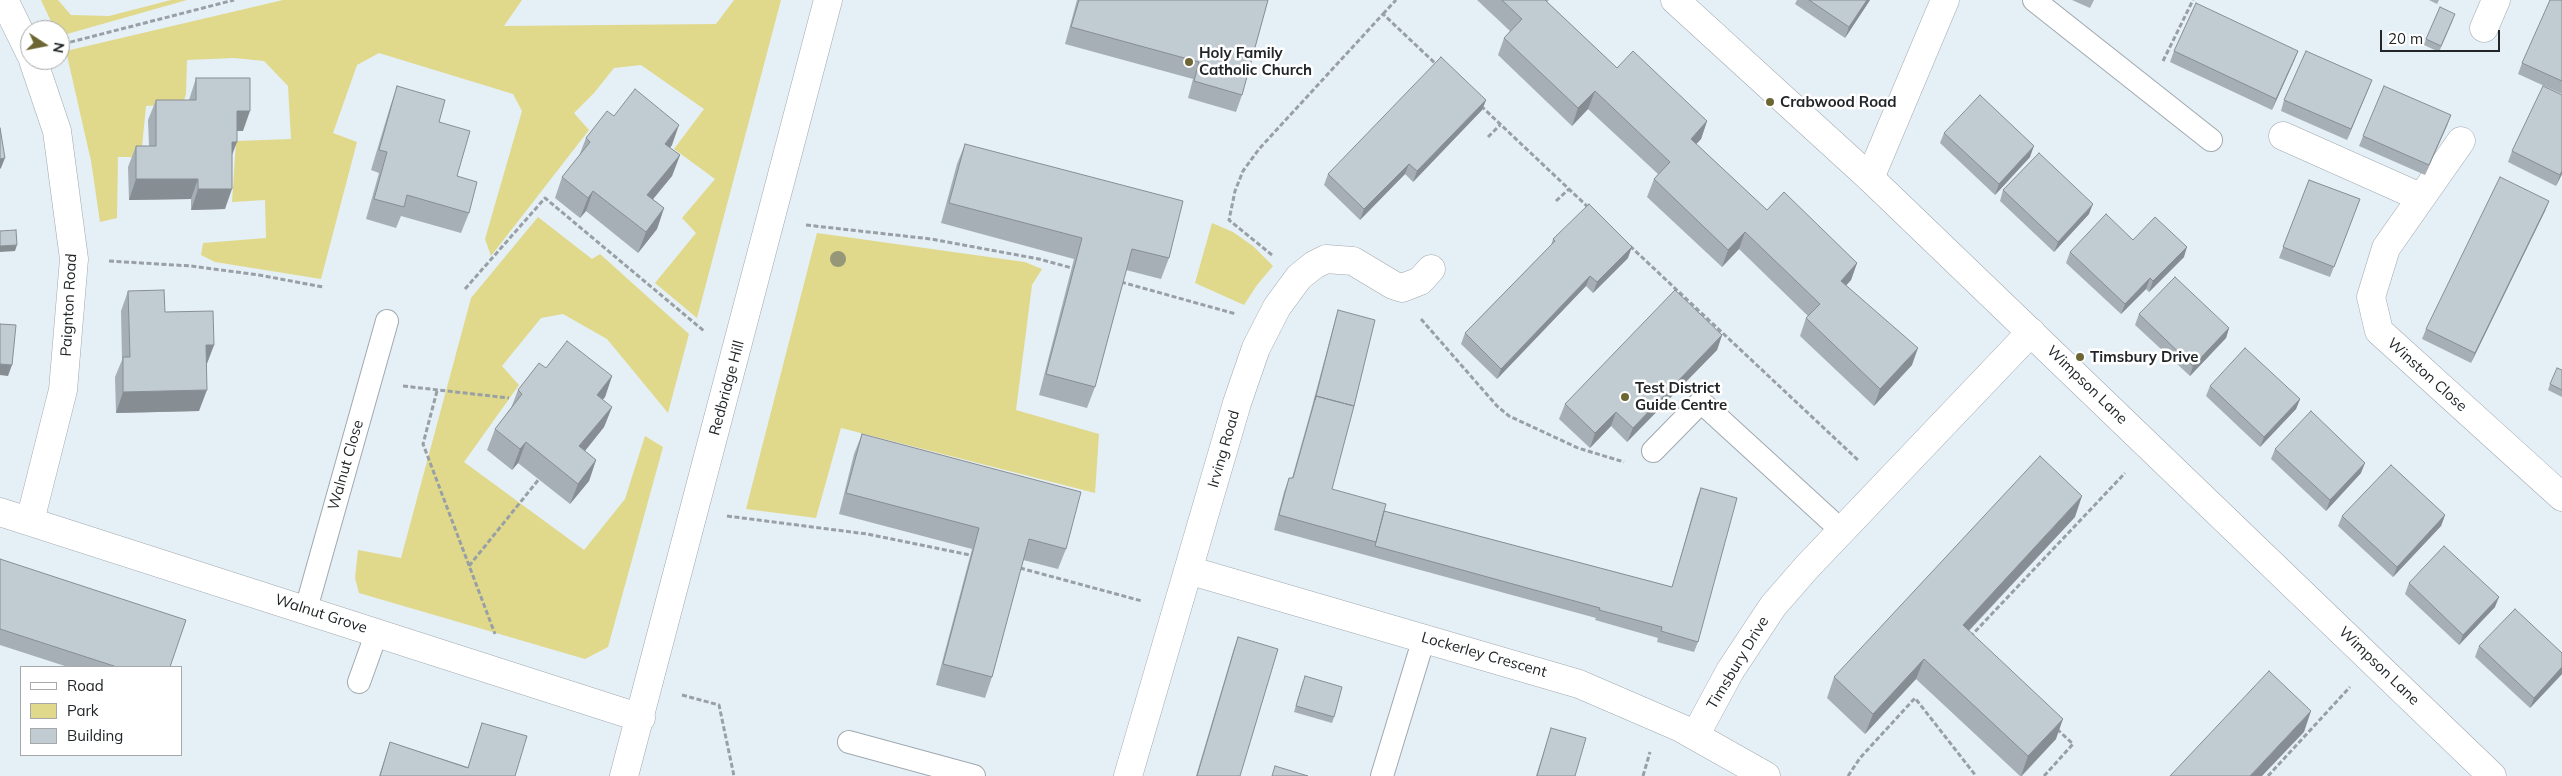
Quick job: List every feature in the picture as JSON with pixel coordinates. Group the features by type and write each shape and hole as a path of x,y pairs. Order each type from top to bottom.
{"street":[{"path":"4,0 20,33"},
{"name":"Redbridge Hill","path":"624,776 641,718 828,0"},
{"name":"Wimpson Lane","path":"1675,0 1870,178 2375,661 2492,776"},
{"path":"1870,178 1944,0"},
{"path":"2484,28 2496,0"},
{"name":"Paignton Road","path":"30,521 63,390 74,259 57,131 36,70"},
{"path":"2283,136 2420,197"},
{"name":"Winston Close","path":"2461,141 2386,248 2372,297 2379,332 2562,497"},
{"name":"Irving Road","path":"1128,776 1237,403 1256,348 1277,307 1300,278 1314,265 1326,259 1341,258 1353,261 1393,285"},
{"path":"1393,285 1402,288 1411,286 1420,281 1431,269"},
{"name":"Timsbury Drive","path":"1695,736 1730,671 1768,613 1842,530 2031,332"},
{"name":"Walnut Grove","path":"0,512 641,718"},
{"name":"Lockerley Crescent","path":"1188,570 1579,684 1636,707 1695,736 1766,776"}],"lane":[{"path":"2034,0 2211,140"},
{"name":"Walnut Close","path":"306,609 387,321"},
{"path":"1653,451 1701,402 1842,530"},
{"path":"359,682 377,632"},
{"path":"1382,776 1424,638"},
{"path":"849,742 974,776"}],"path":[{"path":"70,41 234,0"},
{"path":"1300,278 1229,220 1235,191 1243,171 1259,149 1396,0"},
{"path":"2149,91 2193,0"},
{"path":"1383,14 1445,73"},
{"path":"1480,105 1591,209"},
{"path":"1488,137 1500,125"},
{"path":"1556,201 1569,189"},
{"path":"464,289 546,198 735,358"},
{"path":"770,221 931,239 1039,259 1072,268"},
{"path":"1627,243 1884,486"},
{"path":"74,259 191,266 260,275 323,287"},
{"path":"1121,282 1269,323"},
{"path":"1393,285 1439,341 1497,406 1509,416 1578,448 1640,467 1653,451"},
{"path":"370,382 509,398"},
{"path":"437,391 423,444 511,676"},
{"path":"1964,644 2150,446"},
{"path":"469,566 539,480"},
{"path":"695,512 867,534 970,555"},
{"path":"1020,568 1176,610"},
{"path":"2268,776 2375,661"},
{"path":"649,686 719,705 734,776"},
{"path":"1848,776 1860,758 1915,698 1976,776"},
{"path":"2044,776 2073,744 2051,724"}],"green space":[{"path":"41,0 58,0 71,15 109,16 171,0 187,0 70,33 70,20 50,20"},
{"path":"283,0 522,0 504,26 716,24 734,0 781,0 697,318 655,283 696,233 682,218 715,179 674,149 704,109 641,65 614,68 594,93 574,113 589,130 491,256 485,239 522,111 513,94 379,53 357,65 333,133 357,142 321,279 215,262 201,255 203,243 266,238 265,200 232,202 236,141 291,139 288,86 264,61 234,58 187,60 186,94 183,104 146,106 141,157 118,157 117,218 100,222 91,161 70,69 70,50"},
{"path":"538,217 592,259 600,254 689,334 668,413 607,339 563,314 541,318 502,366 519,385 464,462 584,550 625,499 645,436 663,447 608,647 585,659 359,593 355,578 358,550 401,558 471,298"},
{"path":"1212,223 1233,232 1253,246 1273,266 1257,285 1244,305 1195,283"},
{"path":"817,233 1025,262 1042,269 1032,285 1016,410 1099,434 1095,493 841,428 816,518 746,509"}],"building":[{"name":"Holy Family Catholic Church","path":"1079,0 1268,0 1242,95 1194,81 1199,62 1071,27"},
{"path":"1502,0 1545,0 1617,68 1633,51 1707,121 1691,139 1767,210 1784,192 1857,263 1841,281 1918,348 1880,389 1806,318 1820,304 1745,232 1728,250 1654,179 1670,162 1595,91 1578,108 1504,38 1522,19"},
{"path":"1809,0 1867,0 1849,27"},
{"path":"2550,0 2562,0 2562,81 2522,63"},
{"path":"2196,3 2298,51 2276,99 2174,51"},
{"path":"2440,7 2455,14 2441,46 2426,39"},
{"path":"2306,51 2372,80 2351,129 2284,100"},
{"path":"1441,57 1486,100 1417,171 1409,164 1364,209 1328,174"},
{"path":"196,78 250,78 250,111 237,111 237,142 232,142 232,189 198,189 198,179 136,179 136,146 156,146 156,100 196,100"},
{"path":"397,86 445,100 439,122 470,131 457,176 477,182 469,213 407,195 404,207 374,199 387,152 379,150"},
{"path":"2384,86 2451,115 2429,165 2363,136"},
{"path":"2543,86 2562,95 2562,171 2560,175 2512,151"},
{"path":"635,89 679,125 665,144 680,155 647,195 664,208 646,232 593,191 588,198 562,177 590,142 586,138 607,111 614,116"},
{"path":"1980,95 2034,146 1999,184 1944,133"},
{"path":"0,128 5,158 0,159"},
{"path":"965,144 1183,201 1169,258 1132,249 1095,387 1046,374 1082,238 949,203"},
{"path":"2039,153 2093,204 2058,242 2003,190"},
{"path":"2500,177 2549,201 2475,353 2426,329"},
{"path":"2309,180 2360,199 2334,267 2283,247"},
{"path":"1589,204 1632,247 1597,282 1590,276 1501,369 1465,333 1555,241 1553,239"},
{"path":"2106,214 2133,240 2155,217 2187,247 2153,281 2150,278 2125,304 2070,252"},
{"path":"16,230 17,245 0,246 0,231"},
{"path":"2175,277 2229,328 2193,366 2139,314"},
{"path":"164,290 165,312 213,311 214,345 206,345 207,390 123,392 123,357 130,357 128,291"},
{"name":"Test District Guide Centre","path":"1675,290 1722,335 1633,428 1616,412 1595,433 1565,404"},
{"path":"1338,310 1375,320 1354,406 1316,396"},
{"path":"0,324 16,325 12,365 0,364"},
{"path":"567,341 612,376 597,395 612,407 579,446 596,460 578,484 526,442 520,449 495,429 522,394 518,390 539,363 546,368"},
{"path":"2245,348 2300,399 2264,437 2210,386"},
{"path":"2557,368 2562,370 2562,390 2550,384"},
{"path":"1316,396 1354,406 1332,489 1386,504 1376,542 1279,515 1289,478 1293,478"},
{"path":"2311,411 2365,463 2330,500 2275,449"},
{"path":"862,434 1081,492 1066,549 1029,539 992,677 943,664 979,528 846,493"},
{"path":"2040,456 2082,496 1963,625 2063,719 2028,756 1924,659 1873,714 1834,677"},
{"path":"2391,465 2445,515 2397,567 2342,516"},
{"path":"1701,488 1737,498 1698,642 1661,631 1662,627 1599,610 1600,608 1375,546 1384,511 1672,587"},
{"path":"2444,546 2499,597 2463,635 2409,583"},
{"path":"0,559 186,620 170,666 114,666 0,629"},
{"path":"2515,609 2562,653 2562,667 2534,698 2479,646"},
{"path":"1238,637 1278,649 1240,776 1197,776"},
{"path":"2269,671 2311,711 2250,776 2170,776"},
{"path":"1305,676 1342,687 1334,717 1296,706"},
{"path":"482,723 527,736 515,776 380,776 390,742 468,768"},
{"path":"1551,728 1586,738 1575,776 1537,776"},
{"path":"1275,766 1308,776 1272,776"}],"place":[{"name":"Holy Family Catholic Church","path":"1189,62"},
{"name":"Crabwood Road","path":"1770,102"},
{"name":"Timsbury Drive","path":"2080,357"},
{"name":"Test District Guide Centre","path":"1625,397"}]}
